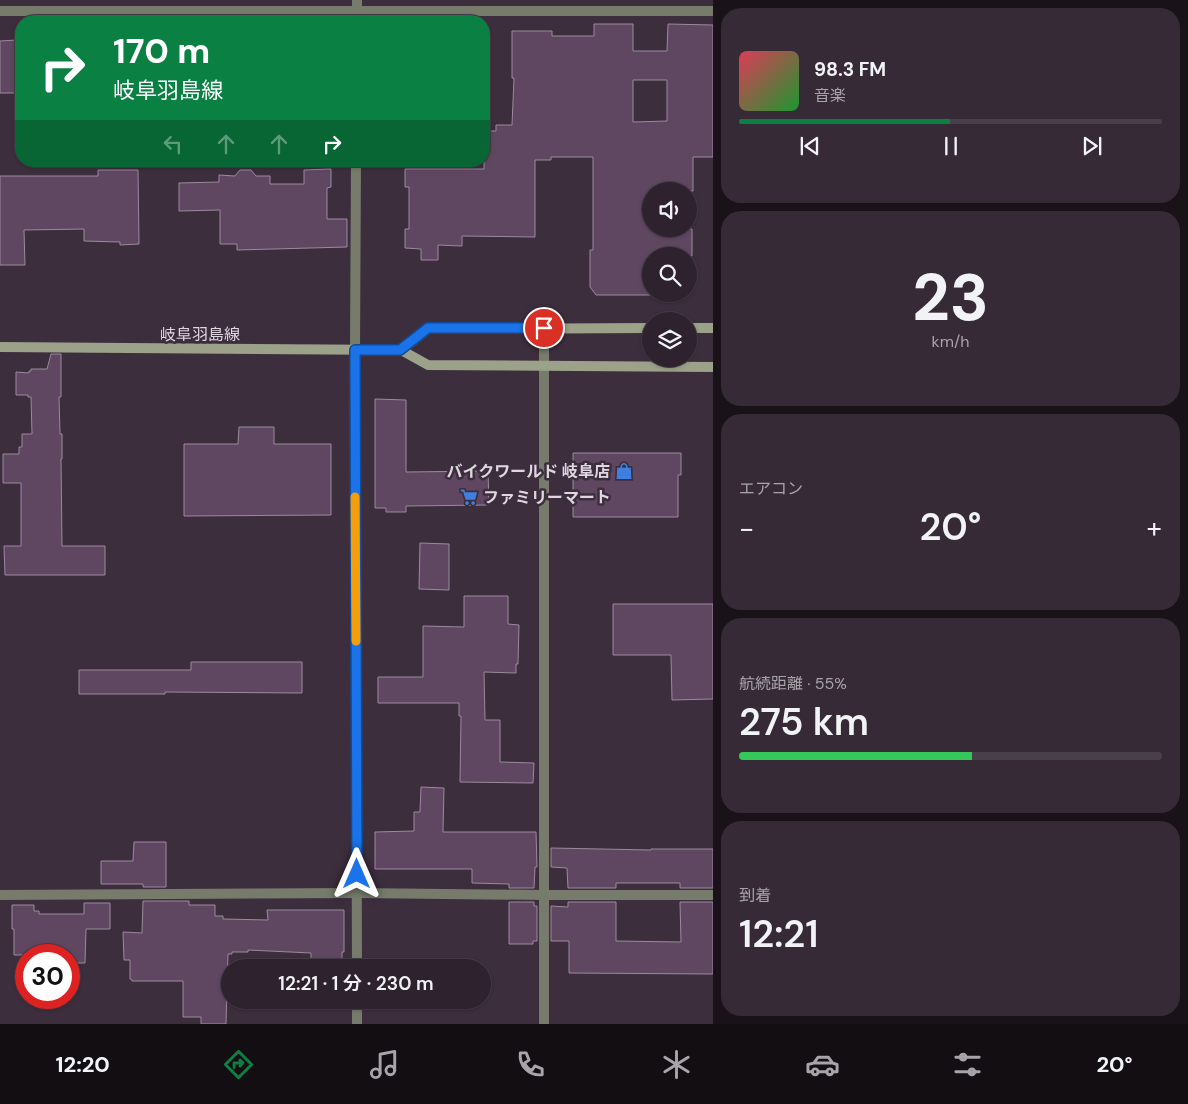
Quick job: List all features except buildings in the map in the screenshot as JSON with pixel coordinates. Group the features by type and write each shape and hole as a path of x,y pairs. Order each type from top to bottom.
{"main road":[{"path":"400,350 428,328 642,328"},
{"path":"697,328 713,328"},
{"name":"岐阜羽島線","path":"0,348 400,350 428,365 713,367"}],"street":[{"path":"357,0 357,15"},
{"path":"0,11 286,15"},
{"path":"428,15 713,11"},
{"path":"356,167 357,959"},
{"path":"544,328 544,1024"},
{"path":"0,894 357,893 713,895"},
{"path":"357,1009 357,1024"}],"slow traffic":[{"path":"355,497 356,641"}],"place":[{"name":"バイクワールド 岐阜店","path":"624,471"},
{"name":"ファミリーマート","path":"469,497"}],"route":[{"path":"357,874 355,350 400,350 428,328 544,328"}]}
